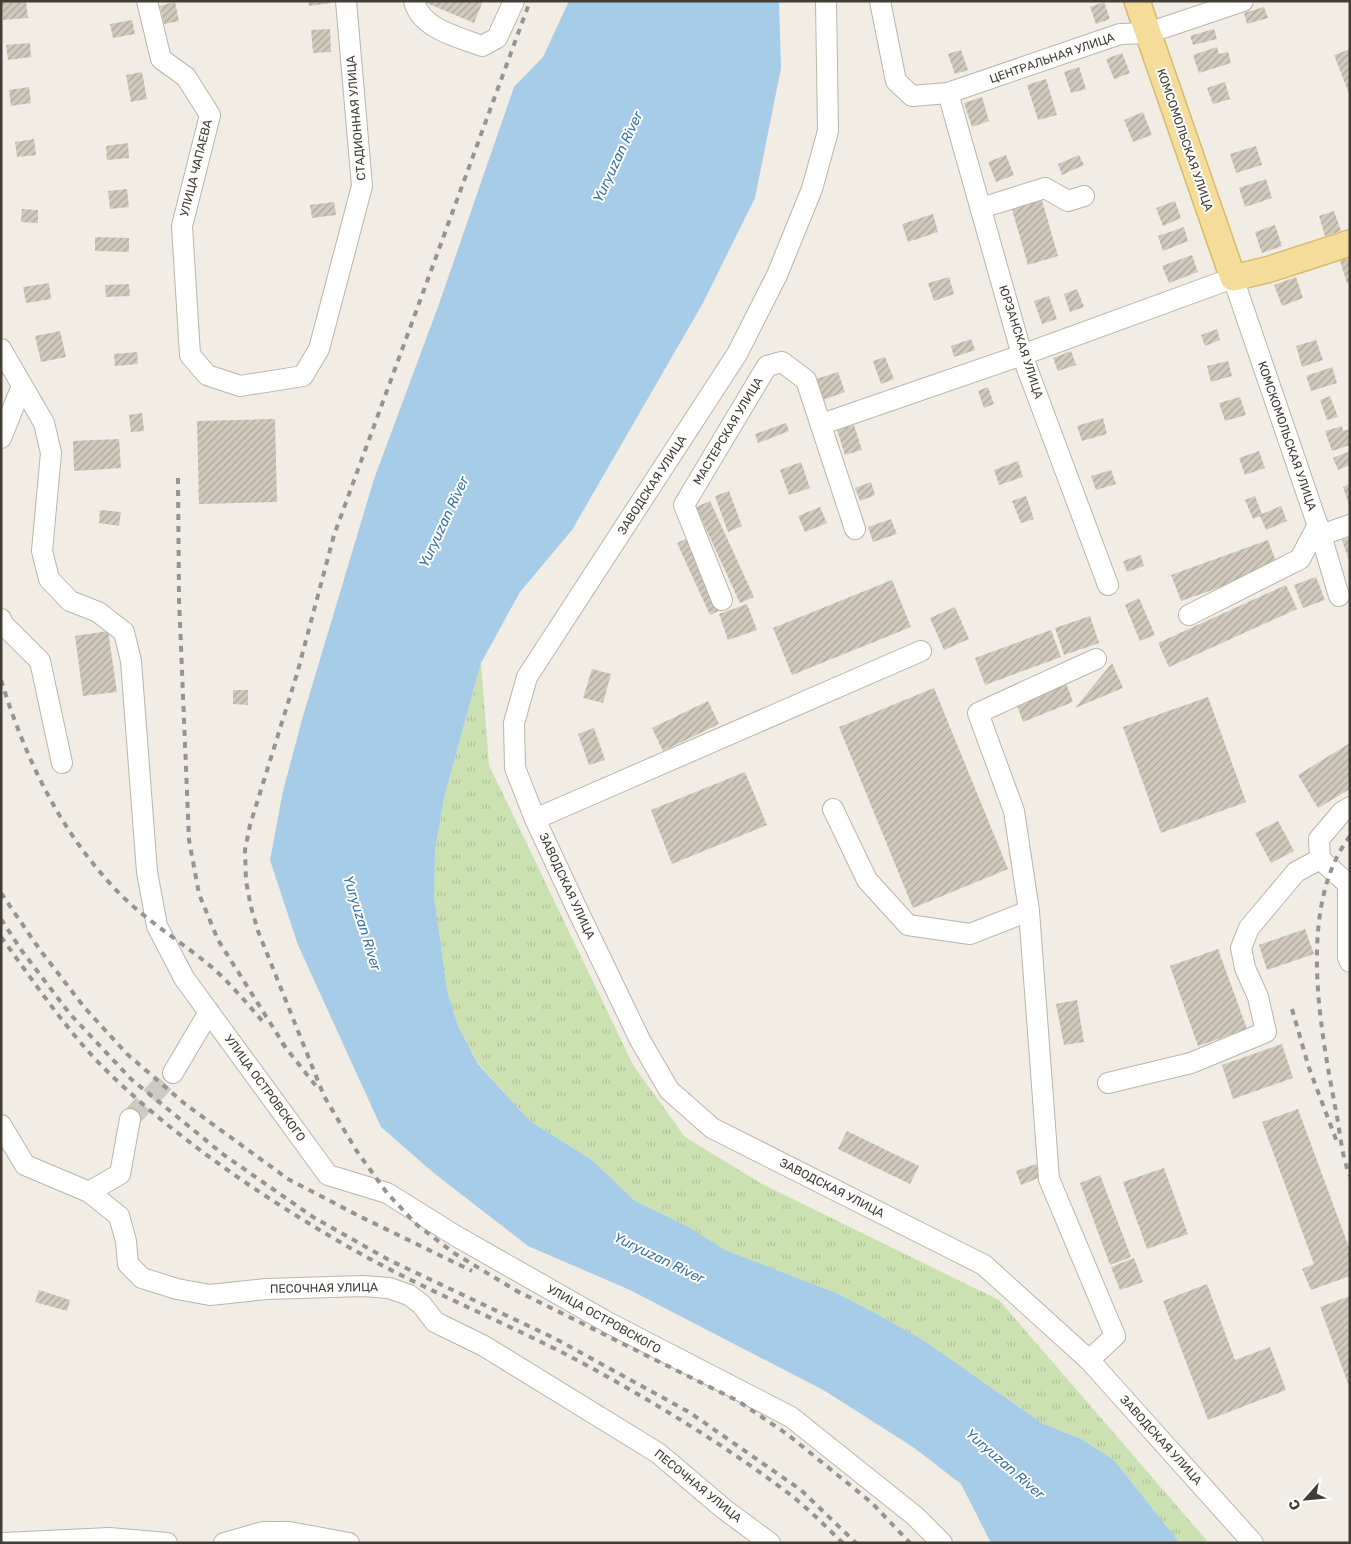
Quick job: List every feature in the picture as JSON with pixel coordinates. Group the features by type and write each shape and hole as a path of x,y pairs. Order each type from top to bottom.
{"main road":[{"name":"КОМСОМОЛЬСКАЯ УЛИЦА","path":"1137,1 1233,278"},
{"path":"1233,278 1270,269 1350,243"}],"street":[{"name":"УЛИЦА ЧАПАЕВА","path":"147,1 161,60 186,77 210,115 182,226 190,356"},
{"name":"СТАДИОННАЯ УЛИЦА","path":"190,356 207,375 240,386 303,376 319,350 362,186 346,1"},
{"path":"414,1 417,12 427,21 445,32 482,46 497,38 514,1"},
{"name":"ЗАВОДСКАЯ УЛИЦА","path":"826,1 828,131 812,189 777,275 737,354 528,677 514,723 516,768 535,819 640,1040 669,1090 712,1128 984,1264 1089,1360 1253,1543"},
{"name":"ЦЕНТРАЛЬНАЯ УЛИЦА","path":"880,1 896,81 912,96 948,93 1120,34 1148,34 1189,10 1243,1"},
{"name":"ЮРЗАНСКАЯ УЛИЦА","path":"948,93 1022,355 1108,585"},
{"path":"981,208 1045,188 1068,201 1084,196"},
{"path":"822,424 1022,355 1233,278"},
{"name":"КОМСКОМОЛЬСКАЯ УЛИЦА","path":"1233,278 1320,530 1339,596"},
{"name":"УЛИЦА ОСТРОВСКОГО","path":"1,349 44,423 50,453 42,551 49,579 70,601 98,612 124,632 131,661 147,872 157,926 184,978 328,1175 386,1193 456,1236 609,1323 791,1417 915,1516 942,1543"},
{"name":"МАСТЕРСКАЯ УЛИЦА","path":"722,600 684,505 767,366 782,362 806,380 855,529"},
{"path":"1,438 22,386"},
{"path":"1189,615 1300,559 1320,530 1350,525"},
{"path":"1,619 2,623 40,661 62,764"},
{"path":"535,819 920,651"},
{"path":"1089,1360 1115,1336 1049,1179 1029,911 1014,811 978,713 1096,659"},
{"path":"1350,807 1319,839 1320,859 1348,884 1350,962"},
{"path":"833,809 867,880 908,925 970,934 1029,911"},
{"path":"1108,1083 1191,1062 1266,1032 1258,997 1244,968 1241,948 1249,928 1296,872 1320,859"},
{"path":"173,1073 209,1012"},
{"path":"89,1192 120,1174 130,1119"},
{"name":"ПЕСОЧНАЯ УЛИЦА","path":"1,1125 25,1165 89,1192 119,1216 126,1241 128,1264 142,1278 177,1289 210,1295 266,1289 363,1286 389,1288 409,1294 421,1304 435,1322 484,1346 658,1453 724,1510 770,1543"},
{"path":"224,1543 263,1532 289,1532 349,1543"},
{"path":"4,1543 109,1540 167,1543"}],"green space":[{"path":"481,663 489,765 633,1065 685,1137 762,1184 999,1300 1209,1543 1180,1543 1114,1460 1081,1439 1042,1423 923,1340 836,1293 725,1250 687,1226 635,1201 592,1160 530,1121 478,1063 458,1026 447,990 434,896 435,851 444,798"}],"water":[{"name":"Yuryuzan River","path":"569,1 779,1 781,68 755,198 703,303 572,530 520,592 481,663 444,798 435,851 434,896 447,990 458,1026 478,1064 530,1121 592,1160 635,1201 687,1226 725,1250 836,1293 879,1315 923,1340 1042,1423 1081,1439 1114,1460 1180,1543 991,1543 961,1484 913,1447 825,1391 630,1290 528,1246 435,1174 381,1127 298,945 270,860 283,791 303,716 374,479 439,304 514,87 543,57"}],"building":[{"path":"2,1 26,1 28,18 3,20"},
{"path":"308,1 330,1 331,3 309,6"},
{"path":"422,1 483,1 474,23"},
{"path":"175,2 179,21 164,24 160,6"},
{"path":"1104,2 1110,19 1096,24 1090,7"},
{"path":"1264,7 1268,18 1247,24 1244,13"},
{"path":"132,20 135,34 113,38 110,24"},
{"path":"330,29 331,52 313,53 311,30"},
{"path":"1214,29 1217,39 1193,45 1190,36"},
{"path":"30,43 31,57 8,60 6,45"},
{"path":"1217,47 1219,54 1228,52 1231,63 1199,73 1193,55"},
{"path":"1350,49 1350,96 1334,55"},
{"path":"961,50 968,70 955,74 948,54"},
{"path":"1122,53 1130,73 1114,79 1106,59"},
{"path":"1079,67 1086,89 1071,93 1064,72"},
{"path":"142,72 147,99 131,102 126,75"},
{"path":"1046,79 1057,115 1038,120 1027,85"},
{"path":"1225,82 1230,99 1213,104 1207,88"},
{"path":"29,87 31,103 11,106 9,90"},
{"path":"982,97 989,121 972,127 964,103"},
{"path":"1143,112 1152,135 1133,142 1124,120"},
{"path":"34,139 36,155 17,157 15,142"},
{"path":"128,143 129,158 107,160 106,146"},
{"path":"1256,146 1262,165 1236,173 1230,154"},
{"path":"1006,155 1014,175 996,182 988,162"},
{"path":"1079,155 1084,165 1062,175 1058,164"},
{"path":"1266,179 1272,198 1245,207 1239,188"},
{"path":"127,189 129,207 110,209 108,191"},
{"path":"1041,197 1058,256 1028,265 1011,206"},
{"path":"1175,201 1181,218 1163,226 1156,208"},
{"path":"334,202 336,215 312,218 310,205"},
{"path":"22,209 38,210 38,223 21,222"},
{"path":"1334,211 1341,231 1325,236 1319,216"},
{"path":"933,214 938,232 908,242 902,224"},
{"path":"1275,225 1282,246 1262,253 1255,232"},
{"path":"1184,227 1188,241 1163,251 1158,236"},
{"path":"95,237 129,238 129,252 95,251"},
{"path":"1192,255 1198,272 1169,283 1162,266"},
{"path":"1350,258 1350,282 1347,283 1340,261"},
{"path":"949,277 954,294 934,301 928,283"},
{"path":"1296,277 1303,298 1282,306 1274,285"},
{"path":"49,283 51,299 26,303 23,287"},
{"path":"129,284 130,296 106,297 105,285"},
{"path":"1077,289 1084,307 1070,312 1064,294"},
{"path":"1049,296 1057,319 1042,324 1034,301"},
{"path":"1217,329 1220,340 1205,346 1201,335"},
{"path":"60,331 66,357 41,362 35,336"},
{"path":"971,339 975,350 954,357 951,346"},
{"path":"1316,340 1323,360 1302,367 1296,346"},
{"path":"1071,351 1076,365 1058,371 1053,358"},
{"path":"137,352 138,364 115,366 114,354"},
{"path":"885,357 894,379 881,384 873,361"},
{"path":"1228,361 1232,376 1211,382 1207,366"},
{"path":"1332,367 1337,383 1311,391 1306,376"},
{"path":"838,372 845,392 820,401 813,380"},
{"path":"988,387 994,404 984,408 978,391"},
{"path":"1330,396 1338,417 1327,420 1320,400"},
{"path":"1240,397 1246,415 1225,421 1219,403"},
{"path":"142,413 144,431 131,432 129,415"},
{"path":"1103,418 1107,434 1082,441 1077,426"},
{"path":"275,419 277,502 199,504 197,421"},
{"path":"786,423 789,431 758,443 755,434"},
{"path":"854,425 862,450 845,455 837,430"},
{"path":"1342,426 1343,431 1350,429 1350,445 1332,451 1325,431"},
{"path":"119,439 121,468 74,471 73,441"},
{"path":"1259,451 1265,468 1245,475 1239,458"},
{"path":"1350,451 1350,465 1338,470 1333,458"},
{"path":"1018,461 1023,477 999,485 994,470"},
{"path":"801,462 810,488 789,495 780,470"},
{"path":"1111,470 1116,484 1096,490 1091,476"},
{"path":"871,482 875,495 860,501 855,488"},
{"path":"1350,484 1350,505 1349,505 1343,487"},
{"path":"729,491 742,526 728,532 715,496"},
{"path":"1026,496 1034,519 1021,523 1012,501"},
{"path":"1255,496 1262,514 1281,506 1287,521 1266,530 1260,516 1253,519 1245,500"},
{"path":"710,501 754,597 740,603 696,507"},
{"path":"820,507 827,523 805,532 798,516"},
{"path":"100,510 121,512 119,526 99,523"},
{"path":"891,519 897,534 873,542 868,527"},
{"path":"690,537 723,609 710,615 677,543"},
{"path":"1350,538 1350,561 1349,561 1342,540"},
{"path":"1268,540 1278,567 1181,601 1171,575"},
{"path":"1141,555 1144,566 1127,572 1123,561"},
{"path":"1316,577 1325,600 1303,608 1294,585"},
{"path":"892,580 911,627 792,675 773,628"},
{"path":"1286,585 1297,609 1169,667 1158,643"},
{"path":"1139,598 1155,635 1140,641 1125,605"},
{"path":"747,604 757,630 728,640 719,614"},
{"path":"955,607 969,639 944,650 930,618"},
{"path":"1090,616 1099,643 1064,655 1055,628"},
{"path":"1051,630 1061,657 985,685 975,658"},
{"path":"108,631 117,692 83,696 75,636"},
{"path":"1112,663 1123,688 1075,708"},
{"path":"592,669 611,674 603,703 583,698"},
{"path":"1066,683 1073,702 1023,722 1016,702"},
{"path":"934,688 1008,869 913,908 839,727"},
{"path":"233,690 248,690 248,705 233,704"},
{"path":"1208,697 1246,802 1161,833 1123,727"},
{"path":"708,701 719,724 663,751 652,728"},
{"path":"594,728 605,760 589,765 578,734"},
{"path":"1350,743 1350,789 1318,808 1298,775"},
{"path":"745,772 767,825 672,864 651,810"},
{"path":"1278,821 1294,851 1271,863 1255,833"},
{"path":"1305,929 1314,954 1267,970 1259,945"},
{"path":"1218,949 1247,1029 1198,1046 1170,966"},
{"path":"1077,1000 1084,1042 1064,1045 1056,1004"},
{"path":"1282,1044 1293,1078 1233,1099 1222,1065"},
{"path":"1298,1109 1350,1250 1350,1276 1311,1290 1302,1269 1314,1264 1262,1122"},
{"path":"847,1131 919,1166 910,1184 838,1149"},
{"path":"1036,1164 1041,1177 1021,1185 1016,1171"},
{"path":"1164,1168 1188,1234 1147,1249 1123,1182"},
{"path":"1100,1175 1131,1257 1110,1265 1080,1183"},
{"path":"1134,1258 1143,1282 1120,1290 1111,1267"},
{"path":"1207,1284 1235,1360 1270,1347 1286,1390 1208,1420 1163,1301"},
{"path":"39,1290 70,1300 67,1311 35,1302"},
{"path":"1350,1296 1350,1389 1320,1307"}],"tunnel":[{"path":"130,1119 173,1073"}],"railway":[{"path":"520,1293 454,1253 417,1225 387,1193 356,1150 324,1096 258,931 246,881 245,850 250,825 297,674 334,535 530,1"},
{"path":"178,478 179,599 189,840 199,894 218,940 286,1048"},
{"path":"1,680 34,767 63,821 99,871 130,903 219,974 264,1023"},
{"path":"1350,836 1334,864 1323,897 1318,931 1317,968 1324,1040 1343,1151 1350,1176"},
{"path":"1,893 40,950 84,1007 127,1054 185,1104 288,1179 472,1271"},
{"path":"1,919 22,951 70,1014 131,1079 224,1155 313,1217 389,1260 554,1338 689,1412 801,1490 856,1543"},
{"path":"1,937 60,1017 98,1062 157,1116 223,1167 257,1191 361,1254 417,1283 560,1351 665,1410 716,1442 788,1493 843,1543"},
{"path":"1292,1009 1309,1068 1337,1142"},
{"path":"282,1043 316,1086"},
{"path":"515,1290 738,1401 787,1434 872,1503 910,1543"}]}
